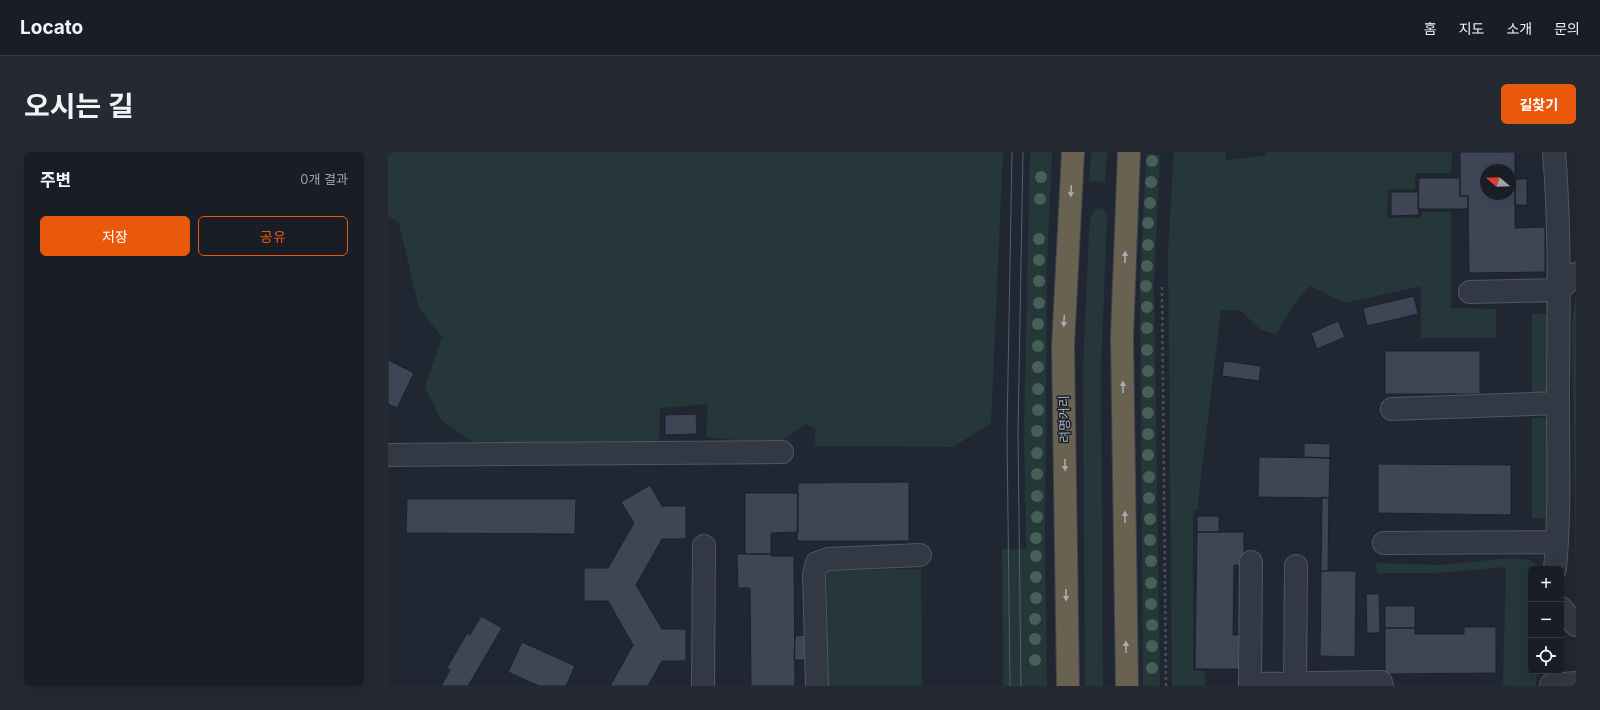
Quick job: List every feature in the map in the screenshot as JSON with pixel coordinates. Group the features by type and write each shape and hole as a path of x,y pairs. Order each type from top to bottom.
{"highway":[{"name":"려명거리","path":"1068,686 1063,346 1073,152"},
{"path":"1127,686 1122,336 1128,152"}],"street":[{"path":"1554,152 1559,290 1559,508 1555,566"},
{"path":"1470,292 1559,290 1576,274"},
{"path":"1392,409 1558,403"},
{"path":"388,456 782,452"},
{"path":"1384,543 1557,542"},
{"path":"703,686 704,546"},
{"path":"817,686 814,574 817,563 828,558 920,555"},
{"path":"1251,562 1250,684 1381,682 1382,686"},
{"path":"1295,684 1296,566"},
{"path":"1564,611 1576,625"},
{"path":"1551,681 1576,683"}],"path":[{"path":"1162,287 1166,686"}],"shaded area":[{"path":"388,152 1003,152 991,423 953,447 814,446 816,429 806,424 776,444 706,437 708,404 660,408 659,444 475,444 441,420 425,387 442,337 419,308 399,223 388,216"},
{"path":"1030,152 1052,152 1047,265 1045,549 1047,686 1003,686 1002,549 1026,549 1024,428"},
{"path":"1091,152 1107,152 1105,182 1089,181"},
{"path":"1174,152 1226,152 1226,160 1264,156 1267,152 1452,152 1451,173 1415,173 1415,189 1388,189 1387,218 1421,218 1422,212 1451,212 1451,308 1496,309 1496,338 1421,338 1421,286 1345,303 1310,286 1295,303 1276,334 1261,330 1240,310 1221,310 1197,510 1193,510 1193,670 1205,671 1205,686 1172,686 1168,251"},
{"path":"1146,154 1160,155 1154,284 1160,686 1143,686 1140,282"},
{"path":"1098,208 1103,209 1107,215 1101,370 1103,686 1085,686 1083,370 1090,218 1093,212"},
{"path":"1576,295 1576,574 1572,322"},
{"path":"1532,314 1548,314 1548,393 1532,393"},
{"path":"1532,418 1549,418 1549,518 1532,518"},
{"path":"1509,558 1531,561 1538,565 1528,566 1528,674 1537,674 1536,686 1503,686 1506,567 1435,573 1377,573 1376,563 1440,565"},
{"path":"921,569 922,686 828,686 827,570"}],"building":[{"path":"1460,152 1515,152 1515,164 1480,164 1480,200 1515,200 1515,228 1545,227 1545,272 1469,273 1468,196 1460,196"},
{"path":"1419,178 1460,178 1460,196 1468,196 1468,209 1418,209"},
{"path":"1516,179 1527,179 1527,205 1515,205"},
{"path":"1391,192 1418,192 1419,215 1391,216"},
{"path":"1414,296 1418,314 1367,326 1363,308"},
{"path":"1338,321 1345,337 1317,349 1311,333"},
{"path":"1385,351 1480,351 1480,394 1385,394"},
{"path":"388,360 414,373 397,408 388,404"},
{"path":"1224,361 1261,366 1259,381 1222,376"},
{"path":"696,414 697,434 665,435 665,415"},
{"path":"1304,443 1330,444 1330,458 1304,457"},
{"path":"1259,457 1330,458 1329,498 1258,497"},
{"path":"1378,464 1511,465 1511,515 1378,513"},
{"path":"909,482 909,541 797,541 798,483"},
{"path":"650,485 662,506 686,506 686,539 662,539 636,585 662,629 686,629 686,661 662,661 648,686 610,686 633,645 608,601 584,601 584,568 608,568 634,523 621,502"},
{"path":"745,493 798,493 798,532 771,533 771,554 745,554"},
{"path":"1322,497 1329,498 1328,571 1321,571"},
{"path":"407,499 576,499 575,534 406,533"},
{"path":"1197,516 1219,516 1219,532 1197,532"},
{"path":"1197,532 1244,532 1244,565 1234,565 1233,635 1243,635 1243,669 1195,669"},
{"path":"737,554 794,556 795,686 751,686 750,588 738,588"},
{"path":"1321,571 1356,571 1355,657 1320,656"},
{"path":"1366,594 1379,594 1380,633 1367,633"},
{"path":"1385,606 1415,606 1415,628 1385,628"},
{"path":"481,616 502,628 468,686 441,686 450,670 447,668 467,633 470,635"},
{"path":"1464,627 1496,627 1496,673 1385,674 1385,628 1415,628 1415,634 1464,634"},
{"path":"807,635 807,660 794,660 795,636"},
{"path":"522,642 575,666 566,686 539,686 508,672"}],"tram line":[{"path":"1010,686 1007,432 1012,152"},
{"path":"1021,686 1018,432 1023,152"}]}
